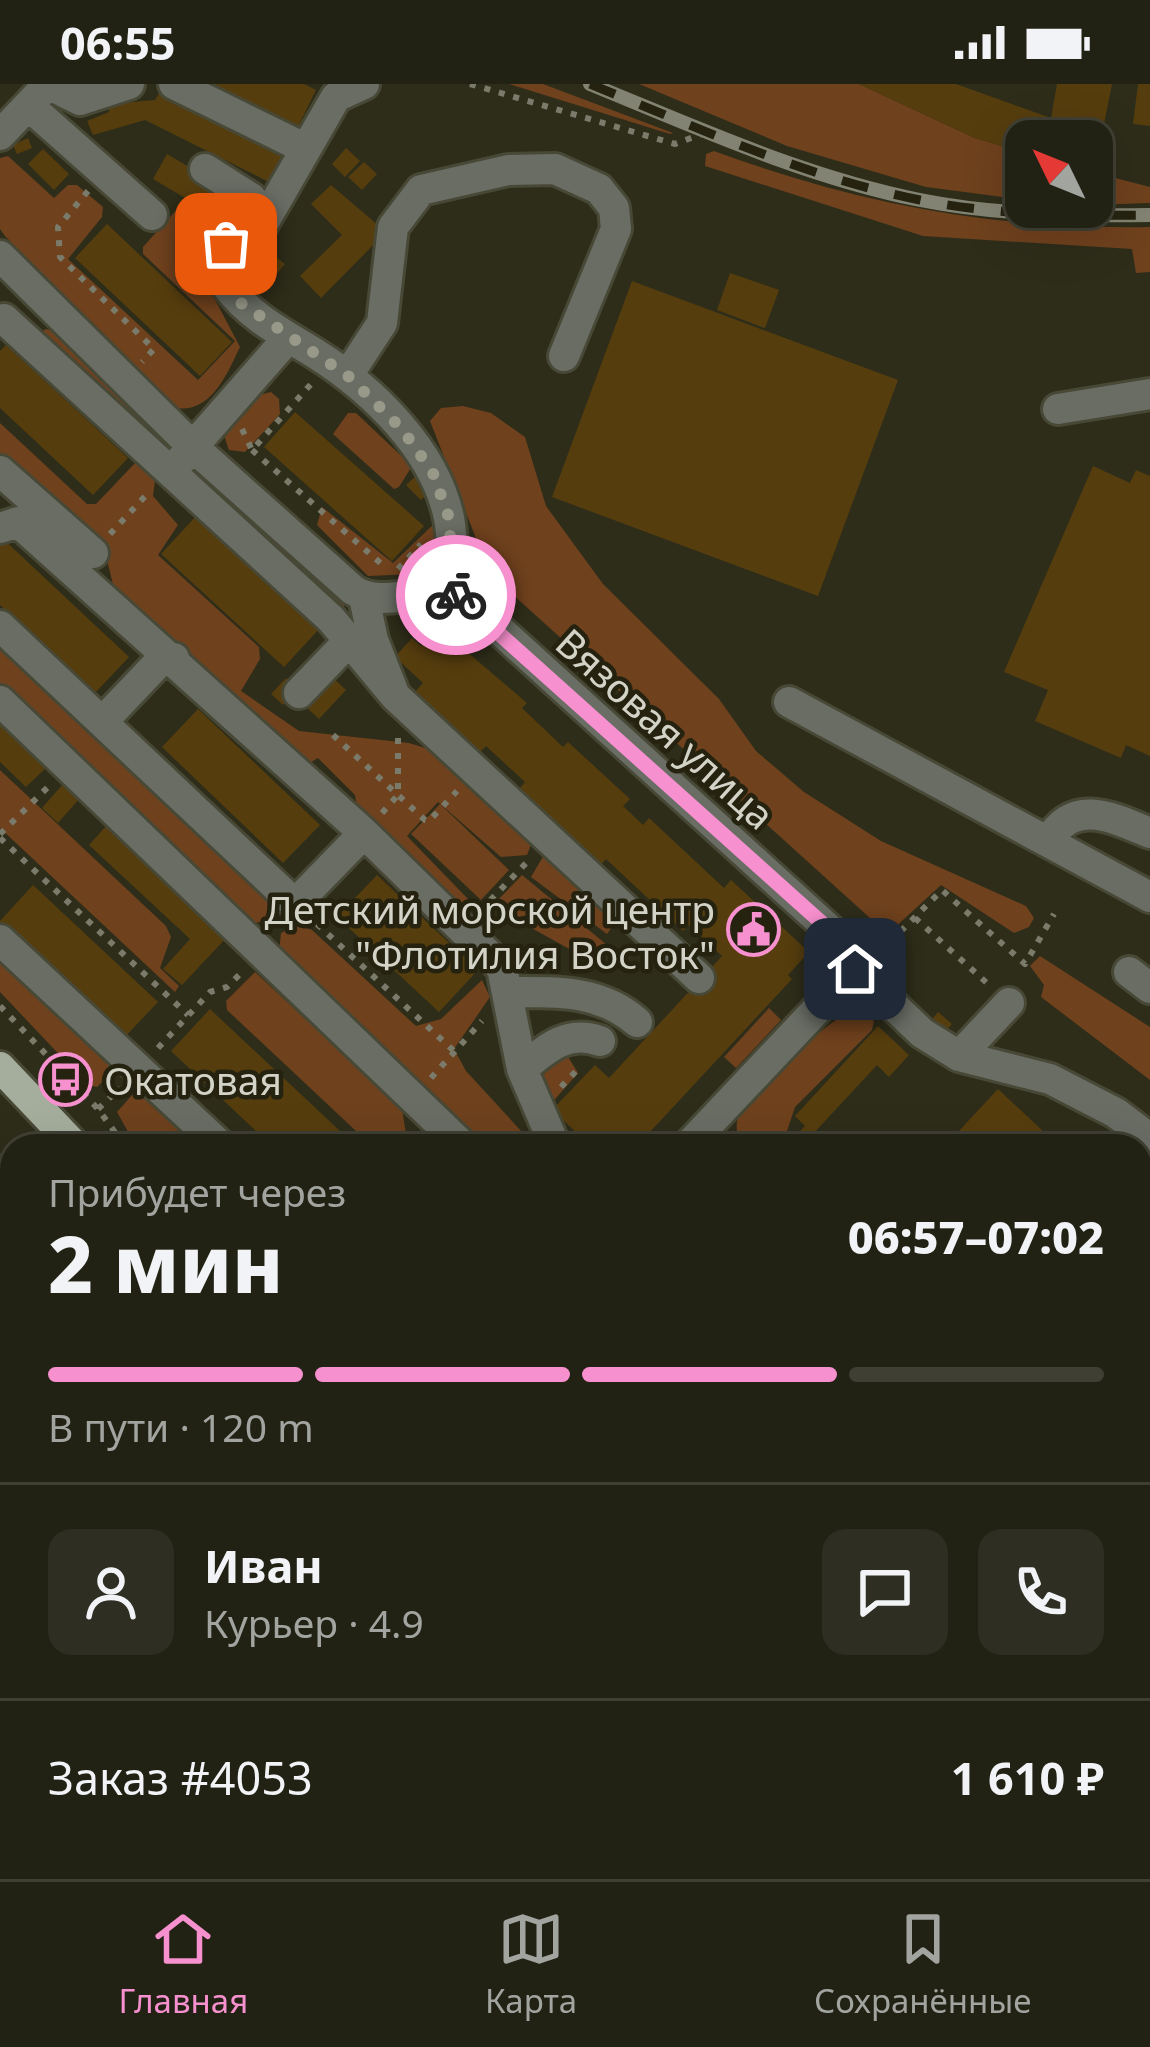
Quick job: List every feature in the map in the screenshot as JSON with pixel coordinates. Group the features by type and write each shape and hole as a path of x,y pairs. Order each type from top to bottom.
{"main road":[{"path":"0,1067 64,1134"}],"street":[{"path":"174,84 304,148"},
{"path":"43,90 80,100 119,85"},
{"path":"227,286 336,88"},
{"path":"0,135 43,90"},
{"path":"43,90 104,173 152,215"},
{"path":"278,196 207,165 251,198 226,244 227,286 288,338 339,369 402,429 433,473 448,515 452,593 364,597"},
{"path":"339,369 382,323 393,227 404,206 421,190 508,170 555,169 599,190 614,208 616,229 564,356"},
{"path":"0,256 193,447 364,597 377,653 395,696"},
{"path":"34,289 2,321 331,619 347,644 395,696 699,978"},
{"path":"169,472 288,338"},
{"path":"1058,409 1150,394"},
{"path":"0,471 93,553"},
{"path":"0,528 18,522 174,658 495,957 508,992 522,1069 550,1134"},
{"name":"Вязовая улица","path":"452,593 472,604 852,950 855,969 922,1033 959,1056"},
{"path":"0,626 295,904 364,833"},
{"path":"299,693 347,644"},
{"path":"104,720 161,660 174,658"},
{"path":"0,700 451,1134"},
{"path":"789,702 1150,897"},
{"path":"1048,842 1063,821 1083,813 1100,813 1150,833"},
{"path":"0,940 208,1134"},
{"path":"699,1134 855,969"},
{"path":"508,992 581,994 618,1006 637,1022"},
{"path":"1010,1003 959,1056 1050,1079 1116,1113 1143,1134"},
{"path":"522,1069 556,1042 586,1036 600,1041"},
{"path":"718,1114 724,1134"}],"path":[{"path":"470,84 675,143 707,132"},
{"path":"104,173 58,226 60,257 154,349"},
{"path":"252,449 339,369"},
{"path":"230,404 252,449 387,569 398,570 448,515"},
{"path":"395,696 398,795"},
{"path":"333,735 429,821 442,807"},
{"path":"68,766 0,836 188,1015"},
{"path":"484,907 517,873"},
{"path":"890,942 942,890 1025,964 1054,914"},
{"path":"295,904 455,1052"},
{"path":"915,918 1010,1003"},
{"path":"137,1070 210,992"},
{"path":"0,1006 116,1134"}],"shaded area":[{"path":"509,84 543,84 673,133 670,134"},
{"path":"639,84 859,84 975,138 1005,147 1005,197 926,187 787,146"},
{"path":"714,151 875,199 1005,221 1005,228 1150,227 1150,272 1136,273 1132,249 923,236 705,166 706,154"},
{"path":"8,156 54,198 68,185 77,185 103,207 102,217 68,259 198,380 235,341 143,254 143,247 180,206 221,221 224,227 204,255 200,271 240,347 208,398 199,405 175,408 5,236 0,229 0,158"},
{"path":"1113,177 1150,187 1150,203 1113,204"},
{"path":"45,329 56,331 171,444 169,453 40,335"},
{"path":"271,392 279,399 280,414 245,452 229,450 222,430 255,396"},
{"path":"463,406 491,413 525,437 546,506 603,584 719,699 756,751 804,792 881,841 1026,906 1034,918 1029,927 1014,933 941,885 891,931 881,928 490,574 430,421 441,408"},
{"path":"348,413 356,413 412,466 399,487 394,489 333,434"},
{"path":"0,423 87,504 96,504 137,461 156,472 153,496 178,525 158,555 259,647 260,659 241,691 299,731 409,743 432,750 532,842 527,855 501,857 438,802 407,836 470,901 463,914 357,808 355,795 318,758 280,780 138,651 124,629 107,560 0,464"},
{"path":"215,486 345,602 343,609 208,492"},
{"path":"322,507 393,563 435,523 442,533 439,573 368,576 317,525"},
{"path":"0,638 276,902 265,921 249,924 0,687"},
{"path":"0,770 166,926 171,937 160,968 179,986 175,992 0,828"},
{"path":"440,804 509,870 481,900 411,834"},
{"path":"544,855 618,918 607,934 531,877"},
{"path":"522,875 607,945 591,961 492,906"},
{"path":"297,925 312,930 416,1026 441,1019 482,980 490,997 454,1049 466,1071 524,1134 473,1134 279,952 281,933"},
{"path":"1040,956 1150,1027 1150,1080 1041,997 1044,985 1030,966"},
{"path":"0,960 112,1065 113,1071 97,1087 88,1085 0,992"},
{"path":"255,972 402,1109 406,1134 359,1134 227,1010 226,1001"},
{"path":"769,1008 781,1020 736,1068 724,1057"},
{"path":"855,1010 874,1021 872,1030 795,1107 786,1134 738,1134 738,1118 757,1092 843,1015"},
{"path":"565,1052 578,1073 549,1106 532,1067"},
{"path":"133,1094 151,1097 191,1134 129,1134 117,1112"}],"building":[{"path":"205,84 304,84 316,90 297,129"},
{"path":"859,84 956,84 1051,118 1057,84 1112,84 1105,120 1005,120 1005,147 975,138"},
{"path":"1138,84 1150,84 1150,126 1133,124"},
{"path":"160,92 289,157 275,185 145,120 93,135 87,121 109,112 108,104 155,100"},
{"path":"28,138 32,148 17,154 13,145"},
{"path":"346,148 360,161 345,177 332,164"},
{"path":"43,149 69,174 54,190 28,164"},
{"path":"167,154 216,183 202,208 153,179"},
{"path":"364,162 377,174 362,190 348,177"},
{"path":"331,185 386,232 321,298 300,276 342,235 311,204"},
{"path":"107,224 232,342 200,376 75,258"},
{"path":"267,250 285,264 271,281 254,267"},
{"path":"730,273 779,290 765,328 717,310"},
{"path":"632,281 898,380 818,596 552,497"},
{"path":"6,345 128,458 93,495 0,408 0,351"},
{"path":"295,412 424,526 392,561 264,447"},
{"path":"1093,466 1130,483 1136,470 1150,476 1150,756 1126,745 1121,758 1035,721 1048,690 1004,672"},
{"path":"418,474 433,488 421,500 406,485"},
{"path":"197,515 320,628 284,667 161,554"},
{"path":"0,536 129,657 94,694 0,605"},
{"path":"438,627 527,703 522,708 563,747 568,742 630,799 623,806 643,825 649,818 724,888 731,880 809,952 788,975 792,979 648,1134 578,1134 552,1110 595,1065 609,1078 722,956 689,925 683,931 606,859 598,868 517,792 525,782 486,746 478,754 413,694 423,683 395,657 412,638 421,646"},
{"path":"330,675 346,690 319,719 303,704"},
{"path":"286,678 298,689 283,705 271,694"},
{"path":"198,709 320,825 283,863 162,747"},
{"path":"0,721 47,767 26,787 0,762"},
{"path":"63,784 79,799 58,823 42,808"},
{"path":"108,824 228,936 182,985 163,969 190,939 89,845"},
{"path":"377,875 478,970 439,1012 337,917"},
{"path":"33,885 158,1002 120,1042 0,930 0,921"},
{"path":"210,1009 343,1134 259,1134 171,1051"},
{"path":"938,1012 952,1024 943,1034 930,1022"},
{"path":"878,1026 909,1055 889,1077 877,1065 813,1134 797,1134 805,1126 795,1116"},
{"path":"998,1089 1046,1134 956,1134"}],"railway":[{"path":"590,84 752,150 877,190 1006,212 1150,215"}],"way so far":[{"path":"226,244 227,286 241,303 348,376 402,429 433,473 448,515 452,593 456,595"}],"place":[{"name":"Детский морской центр \"Флотилия Восток\"","path":"754,930"},
{"name":"Окатовая","path":"65,1079"}],"route":[{"path":"456,595 472,604 852,950 855,969"}]}
